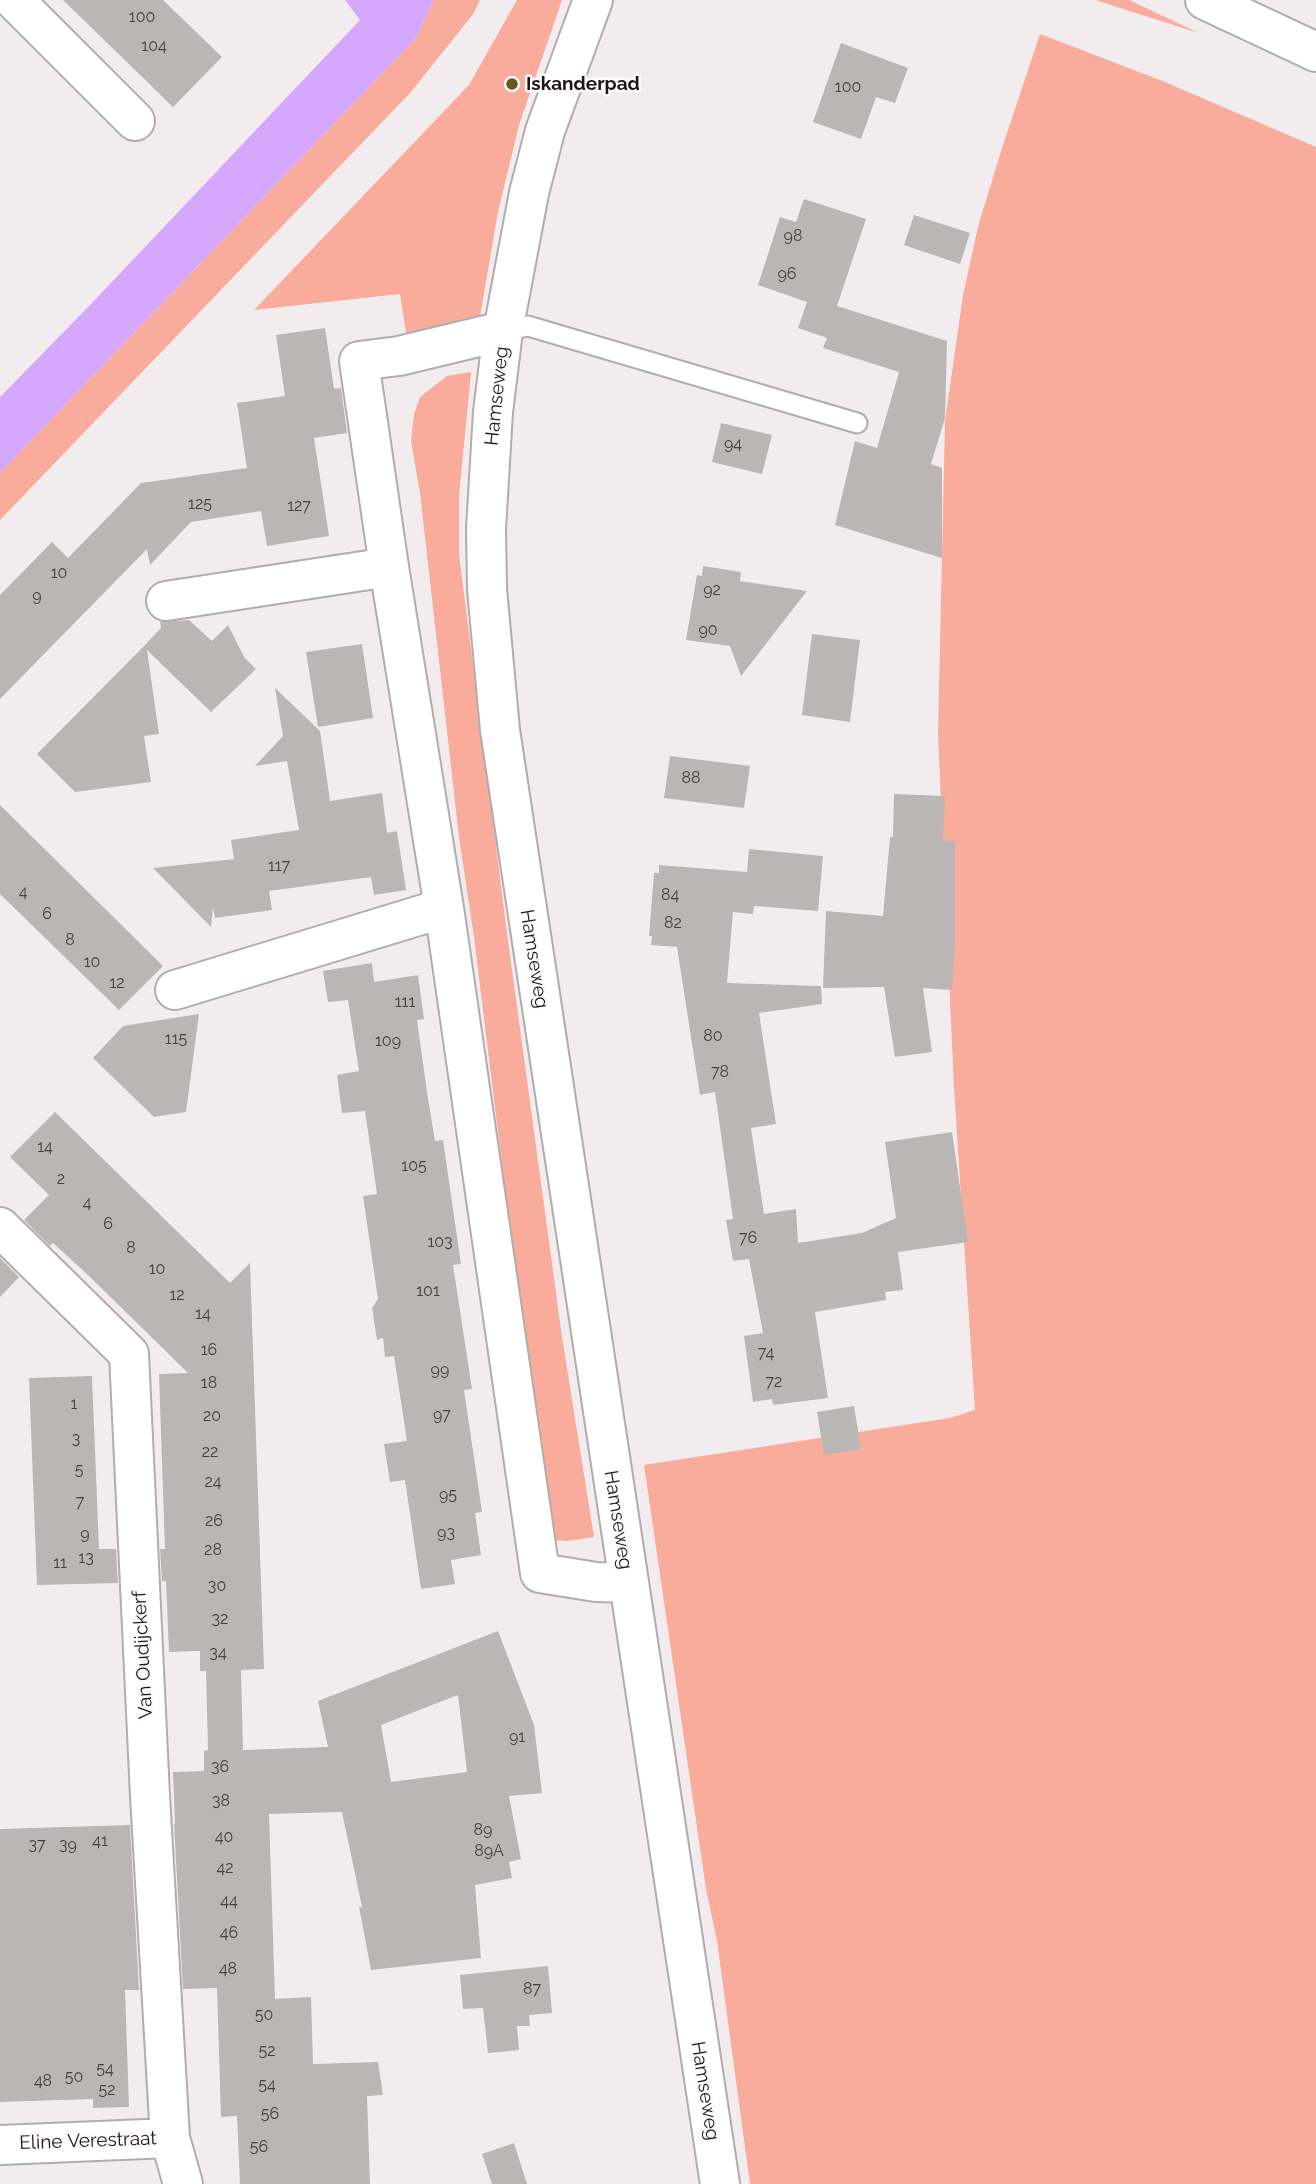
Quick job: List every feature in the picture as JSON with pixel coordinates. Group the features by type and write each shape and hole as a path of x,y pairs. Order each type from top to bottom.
{"street":[{"path":"14,0 135,121"},
{"name":"Hamseweg","path":"593,0 545,131 529,193 503,331 493,412 486,529 491,651 612,1583 720,2184"},
{"path":"1205,0 1316,52"},
{"name":"Hamseweg","path":"503,331 400,356 359,361 444,908 540,1573 612,1583"},
{"path":"166,601 389,567"},
{"path":"175,990 444,908"},
{"name":"Van Oudijckerf","path":"0,1227 130,1354 150,1796 170,2138"},
{"name":"Eline Verestraat","path":"0,2145 170,2138 183,2184"}],"lane":[{"path":"503,331 528,326 857,423"}],"shaded area":[{"path":"345,0 434,0 416,38 0,473 0,397 360,20"},
{"path":"434,0 480,0 474,13 410,93 0,520 0,473 416,38"},
{"path":"517,0 562,0 519,125 498,212 478,328 407,339 400,294 254,310 469,85"},
{"path":"1096,0 1129,0 1199,33 1120,8"},
{"path":"1040,34 1165,82 1316,147 1316,2184 750,2184 717,1941 706,1889 644,1465 950,1418 975,1410 954,1088 938,734 945,421 963,295 979,223"},
{"path":"471,372 459,496 459,554 562,1337 594,1537 568,1541 547,1540 542,1510 474,937 459,837 420,493 411,441 414,414 420,397 447,376"}],"building":[{"path":"63,0 163,0 222,57 173,107"},
{"path":"841,43 908,68 895,103 876,97 861,139 813,122"},
{"path":"804,199 866,219 837,306 947,341 945,418 931,464 942,468 942,558 835,525 855,441 877,448 899,372 823,348 827,338 798,328 807,302 758,285 780,217 796,222"},
{"path":"914,215 970,233 960,264 904,245"},
{"path":"325,328 334,389 341,388 347,433 314,438 329,536 267,546 261,511 191,522 150,565 147,549 0,699 0,595 52,542 68,558 141,483 247,468 237,403 285,396 276,335"},
{"path":"721,423 772,435 762,474 712,462"},
{"path":"703,566 741,572 740,581 807,591 741,676 730,646 686,640 697,575 702,576"},
{"path":"189,620 212,641 228,625 244,657 256,669 211,712 147,650 159,734 144,736 151,782 75,792 37,754 161,628 160,622"},
{"path":"812,634 860,640 850,722 802,715"},
{"path":"362,644 373,718 318,727 306,652"},
{"path":"275,688 320,731 330,801 382,793 387,833 397,831 406,890 374,895 371,877 269,891 272,910 215,918 213,907 211,927 153,868 234,859 231,840 299,830 287,761 255,766 283,736"},
{"path":"670,756 750,766 744,808 664,798"},
{"path":"894,794 945,796 943,840 955,841 952,990 923,988 932,1052 895,1057 884,987 823,988 826,911 883,916 890,837 893,837"},
{"path":"0,805 163,966 119,1010 0,894"},
{"path":"749,849 823,856 818,911 754,906 753,914 733,912 727,983 821,986 822,1004 759,1013 776,1124 751,1128 764,1214 796,1209 798,1243 862,1233 896,1218 885,1142 952,1132 968,1242 898,1252 903,1290 885,1292 886,1300 815,1312 828,1398 773,1405 772,1399 753,1402 744,1336 763,1333 749,1259 733,1261 726,1220 733,1219 715,1092 700,1095 677,947 651,945 652,936 649,936 654,873 659,873 659,865 747,872"},
{"path":"372,963 374,982 418,975 424,1019 417,1020 428,1099 435,1141 443,1140 461,1264 453,1265 472,1389 464,1390 482,1512 475,1513 481,1555 451,1560 455,1584 421,1589 405,1480 390,1482 384,1444 407,1441 394,1356 385,1357 383,1338 377,1340 372,1308 378,1299 363,1196 377,1194 365,1111 342,1113 337,1075 359,1071 348,1000 328,1002 323,971"},
{"path":"199,1014 186,1112 154,1117 93,1058 123,1026"},
{"path":"55,1112 230,1283 250,1263 264,1669 241,1670 243,1750 328,1747 318,1701 498,1631 534,1725 542,1793 509,1796 521,1859 509,1862 512,1878 475,1885 481,1958 371,1970 359,1907 362,1907 342,1812 269,1814 275,1999 311,1997 313,2064 378,2062 383,2095 367,2096 370,2184 240,2184 237,2116 221,2117 217,1988 183,1989 173,1772 204,1771 204,1751 208,1750 206,1671 200,1671 200,1651 169,1652 166,1581 162,1581 160,1549 165,1549 159,1374 188,1373 88,1275 53,1243 50,1246 24,1220 49,1195 10,1157","holes":["458,1695 467,1772 391,1782 381,1725"]},
{"path":"0,1258 19,1277 0,1297"},
{"path":"92,1376 99,1549 116,1549 118,1583 37,1585 29,1378"},
{"path":"854,1406 861,1449 824,1455 817,1412"},
{"path":"130,1825 139,1990 125,1990 129,2107 93,2108 93,2099 0,2102 0,1829"},
{"path":"548,1966 552,2013 529,2015 530,2026 517,2026 519,2050 488,2053 483,2008 463,2009 460,1975"},
{"path":"514,2143 527,2184 492,2184 482,2154"}],"place":[{"name":"Iskanderpad","path":"512,84"}]}
